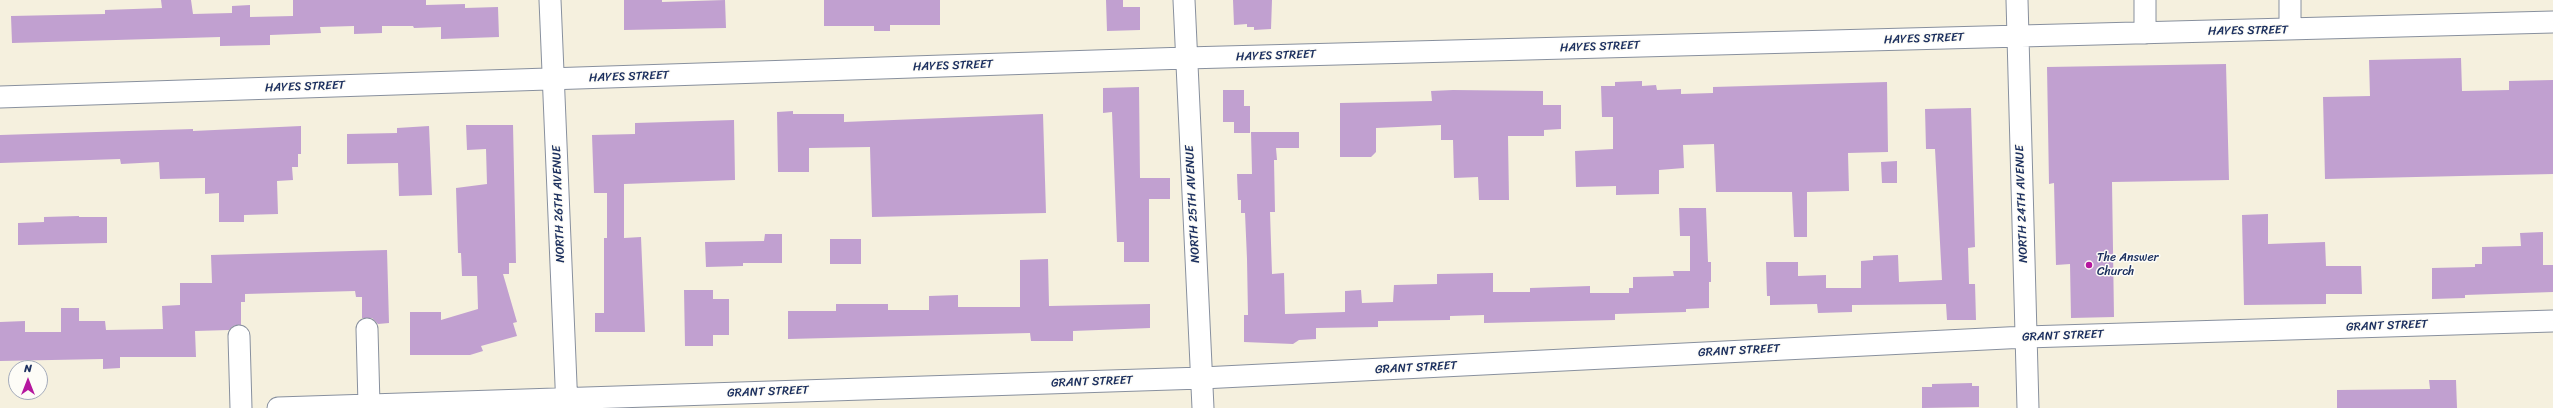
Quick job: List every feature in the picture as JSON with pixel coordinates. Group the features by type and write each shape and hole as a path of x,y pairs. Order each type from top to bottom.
{"street":[{"name":"NORTH 26TH AVENUE","path":"550,0 567,403"},
{"name":"NORTH 25TH AVENUE","path":"1184,0 1203,408"},
{"name":"NORTH 24TH AVENUE","path":"2016,0 2028,408"},
{"path":"2145,0 2145,33"},
{"path":"2290,0 2290,29"},
{"name":"HAYES STREET","path":"0,97 1186,58 2553,22"},
{"name":"GRANT STREET","path":"278,408 369,405 567,403 1202,378 2026,337 2553,321"},
{"path":"367,329 369,405"},
{"path":"239,336 242,408"}],"building":[{"path":"161,0 191,0 193,14 232,13 232,6 250,5 250,17 293,16 293,0 426,0 426,5 465,4 465,8 498,7 499,37 441,39 441,27 414,28 413,26 382,26 382,33 354,34 354,26 320,27 321,33 270,35 270,45 220,46 220,37 12,43 11,16 105,14 105,10 162,8"},
{"path":"624,0 662,0 662,2 725,0 726,28 624,30"},
{"path":"824,0 940,0 940,25 890,25 890,31 874,31 874,26 824,26"},
{"path":"1106,0 1123,0 1123,7 1140,7 1140,30 1107,31"},
{"path":"1233,0 1272,0 1271,29 1254,30 1254,27 1247,27 1247,24 1234,25"},
{"path":"2461,58 2462,91 2509,90 2509,81 2553,80 2553,174 2325,179 2323,97 2370,96 2369,60"},
{"path":"2226,64 2229,180 2112,182 2114,317 2071,318 2070,264 2056,265 2054,183 2049,184 2047,67"},
{"path":"1642,81 1642,86 1656,85 1657,90 1681,89 1681,94 1713,93 1713,87 1887,82 1888,152 1848,153 1849,191 1807,192 1807,237 1794,237 1792,192 1716,192 1714,144 1683,145 1684,168 1659,170 1659,194 1616,195 1616,186 1576,187 1575,151 1613,149 1613,117 1602,117 1601,86 1615,86 1615,82"},
{"path":"1139,87 1140,178 1170,178 1170,199 1149,199 1149,262 1124,262 1124,242 1117,242 1112,112 1103,113 1103,88"},
{"path":"1223,90 1244,90 1244,106 1250,106 1250,133 1234,133 1234,122 1223,122"},
{"path":"1431,91 1543,91 1543,105 1561,105 1561,129 1544,130 1544,136 1508,136 1509,200 1479,200 1478,177 1454,178 1453,140 1441,140 1441,125 1376,128 1376,152 1371,157 1340,157 1340,103 1432,101"},
{"path":"1971,108 1975,247 1968,248 1969,284 1975,284 1976,320 1947,320 1946,304 1852,305 1852,312 1818,313 1817,304 1770,305 1770,296 1767,296 1766,262 1798,262 1798,276 1826,275 1826,288 1861,288 1861,261 1873,260 1873,256 1898,255 1899,282 1942,280 1935,149 1926,149 1925,109"},
{"path":"793,111 793,114 844,114 844,122 1043,114 1046,213 872,217 870,147 809,148 809,172 778,172 777,112"},
{"path":"734,120 735,180 624,184 624,238 641,237 645,332 595,332 595,313 604,313 604,238 607,238 607,193 594,193 592,135 635,134 635,123"},
{"path":"466,125 513,125 516,263 509,263 509,274 503,274 517,322 513,323 517,336 481,346 483,351 470,355 410,355 410,312 441,312 441,320 478,309 477,276 462,276 461,253 458,253 456,188 487,184 486,149 467,150"},
{"path":"301,126 301,154 298,154 298,167 292,167 293,180 277,181 278,214 244,215 244,222 219,222 219,193 205,194 205,178 160,179 159,162 121,164 120,159 0,163 0,135 193,129 193,131"},
{"path":"429,126 432,195 399,196 398,163 347,164 347,134 397,133 397,128"},
{"path":"1251,132 1299,132 1299,148 1276,148 1277,160 1274,160 1275,212 1270,212 1272,274 1284,273 1285,314 1345,312 1345,291 1361,290 1362,303 1393,302 1394,285 1437,284 1437,274 1493,273 1493,292 1530,292 1530,288 1590,286 1590,293 1629,293 1629,288 1633,288 1633,277 1674,276 1673,271 1690,271 1690,236 1680,236 1679,208 1706,208 1708,262 1711,262 1709,308 1686,309 1686,312 1615,314 1615,320 1484,323 1484,315 1450,316 1450,320 1378,321 1378,327 1316,328 1316,339 1299,340 1293,344 1244,342 1244,315 1248,315 1247,259 1245,213 1241,213 1241,200 1238,200 1237,174 1252,174"},
{"path":"1897,161 1897,183 1882,183 1881,162"},
{"path":"2268,214 2268,244 2325,242 2326,266 2361,266 2362,294 2326,294 2326,304 2244,305 2242,215"},
{"path":"44,217 107,217 107,243 18,245 18,223 44,222"},
{"path":"2543,232 2543,265 2553,265 2553,292 2465,295 2465,298 2432,299 2432,268 2475,267 2475,264 2482,264 2482,247 2521,246 2520,233"},
{"path":"765,234 782,234 782,263 743,263 743,266 706,267 705,242 764,241"},
{"path":"830,239 861,239 861,264 830,264"},
{"path":"387,250 389,323 378,324 372,318 362,318 362,297 356,297 355,291 245,294 245,302 241,302 241,325 233,326 229,330 195,331 196,357 120,357 120,368 103,369 103,359 0,361 0,322 25,321 25,332 61,332 61,308 79,308 79,321 105,321 106,330 163,329 162,306 180,305 180,283 212,283 211,255"},
{"path":"1048,259 1049,306 1150,304 1150,328 1073,331 1073,341 1031,341 1030,333 788,339 788,311 836,311 836,304 888,304 888,310 929,310 929,296 958,295 958,307 1020,307 1020,260"},
{"path":"684,290 713,290 713,299 729,299 729,335 713,335 713,346 685,346"},
{"path":"2429,380 2456,380 2457,408 2337,408 2337,390 2430,389"},
{"path":"1972,383 1972,386 1979,386 1979,407 1922,408 1922,387 1932,387 1932,384"}],"place":[{"name":"The Answer Church","path":"2089,265"}]}
